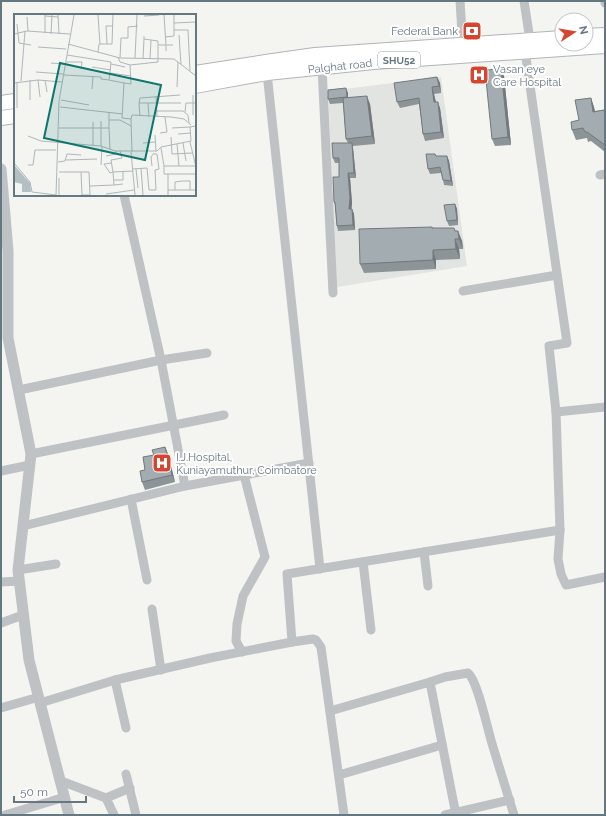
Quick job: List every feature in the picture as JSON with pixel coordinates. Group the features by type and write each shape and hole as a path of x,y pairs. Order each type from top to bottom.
{"main road":[{"path":"594,36 605,35"},
{"name":"Palghat road","path":"527,46 554,40"},
{"name":"Palghat road","path":"196,73 315,55 463,50 527,46 605,46"},
{"name":"Palghat road","path":"196,86 267,73 374,62 463,50"},
{"path":"1,103 14,101"},
{"path":"1,118 14,116"}],"street":[{"path":"460,1 463,50"},
{"path":"524,1 527,46 567,343 549,346 556,412 560,530 558,559 561,574 566,585 605,576"},
{"path":"322,67 333,293"},
{"path":"267,73 320,569"},
{"path":"1,169 8,251 8,338 31,459 19,575 23,615 29,660 69,815"},
{"path":"124,196 161,360 185,486"},
{"path":"463,291 557,275"},
{"path":"18,390 161,360 207,353"},
{"path":"556,412 605,407"},
{"path":"1,471 31,459 174,425 224,415"},
{"path":"23,526 185,486 308,463"},
{"path":"242,652 236,641 237,624 243,596 265,557 244,475"},
{"path":"131,500 148,580"},
{"path":"292,642 287,574 560,530"},
{"path":"424,552 428,586"},
{"path":"363,562 371,630"},
{"path":"1,582 56,564"},
{"path":"152,610 161,670"},
{"path":"1,623 23,615"},
{"path":"1,708 40,700 115,680 242,652 313,639 316,640 321,647 344,815"},
{"path":"330,711 430,682 468,673 472,676 477,691 492,746 514,815"},
{"path":"115,680 126,728"},
{"path":"430,682 456,814"},
{"path":"339,775 442,745"},
{"path":"126,774 136,815"},
{"path":"61,782 106,798 130,788"},
{"path":"6,815 65,797"},
{"path":"106,798 114,815"},
{"path":"445,815 456,814 510,800"}],"shaded area":[{"path":"441,77 467,266 337,287 328,91"}],"building":[{"path":"501,69 508,137 492,139 485,70"},
{"path":"437,77 439,86 432,87 434,102 438,102 441,132 423,134 419,98 397,102 394,83"},
{"path":"346,88 347,97 328,99 328,90"},
{"path":"367,96 372,136 346,139 343,98"},
{"path":"591,98 593,112 604,110 605,145 585,132 583,128 572,130 571,122 579,120 575,100"},
{"path":"332,143 352,143 354,173 348,173 350,198 349,209 352,209 353,225 337,226 333,177 339,177 339,158 333,158"},
{"path":"426,154 447,156 451,181 443,180 440,167 428,169"},
{"path":"455,204 457,220 447,221 444,205"},
{"path":"432,227 454,228 455,231 458,231 459,239 455,239 456,249 433,250 433,260 360,264 359,229"},
{"path":"165,447 172,475 142,482 140,471 145,470 143,457 154,455 152,450"}],"place":[{"name":"Federal Bank","path":"472,31"},
{"name":"Vasan eye Care Hospital","path":"479,75"},
{"name":"I.J.Hospital, Kuniayamuthur, Coimbatore","path":"162,463"}]}
